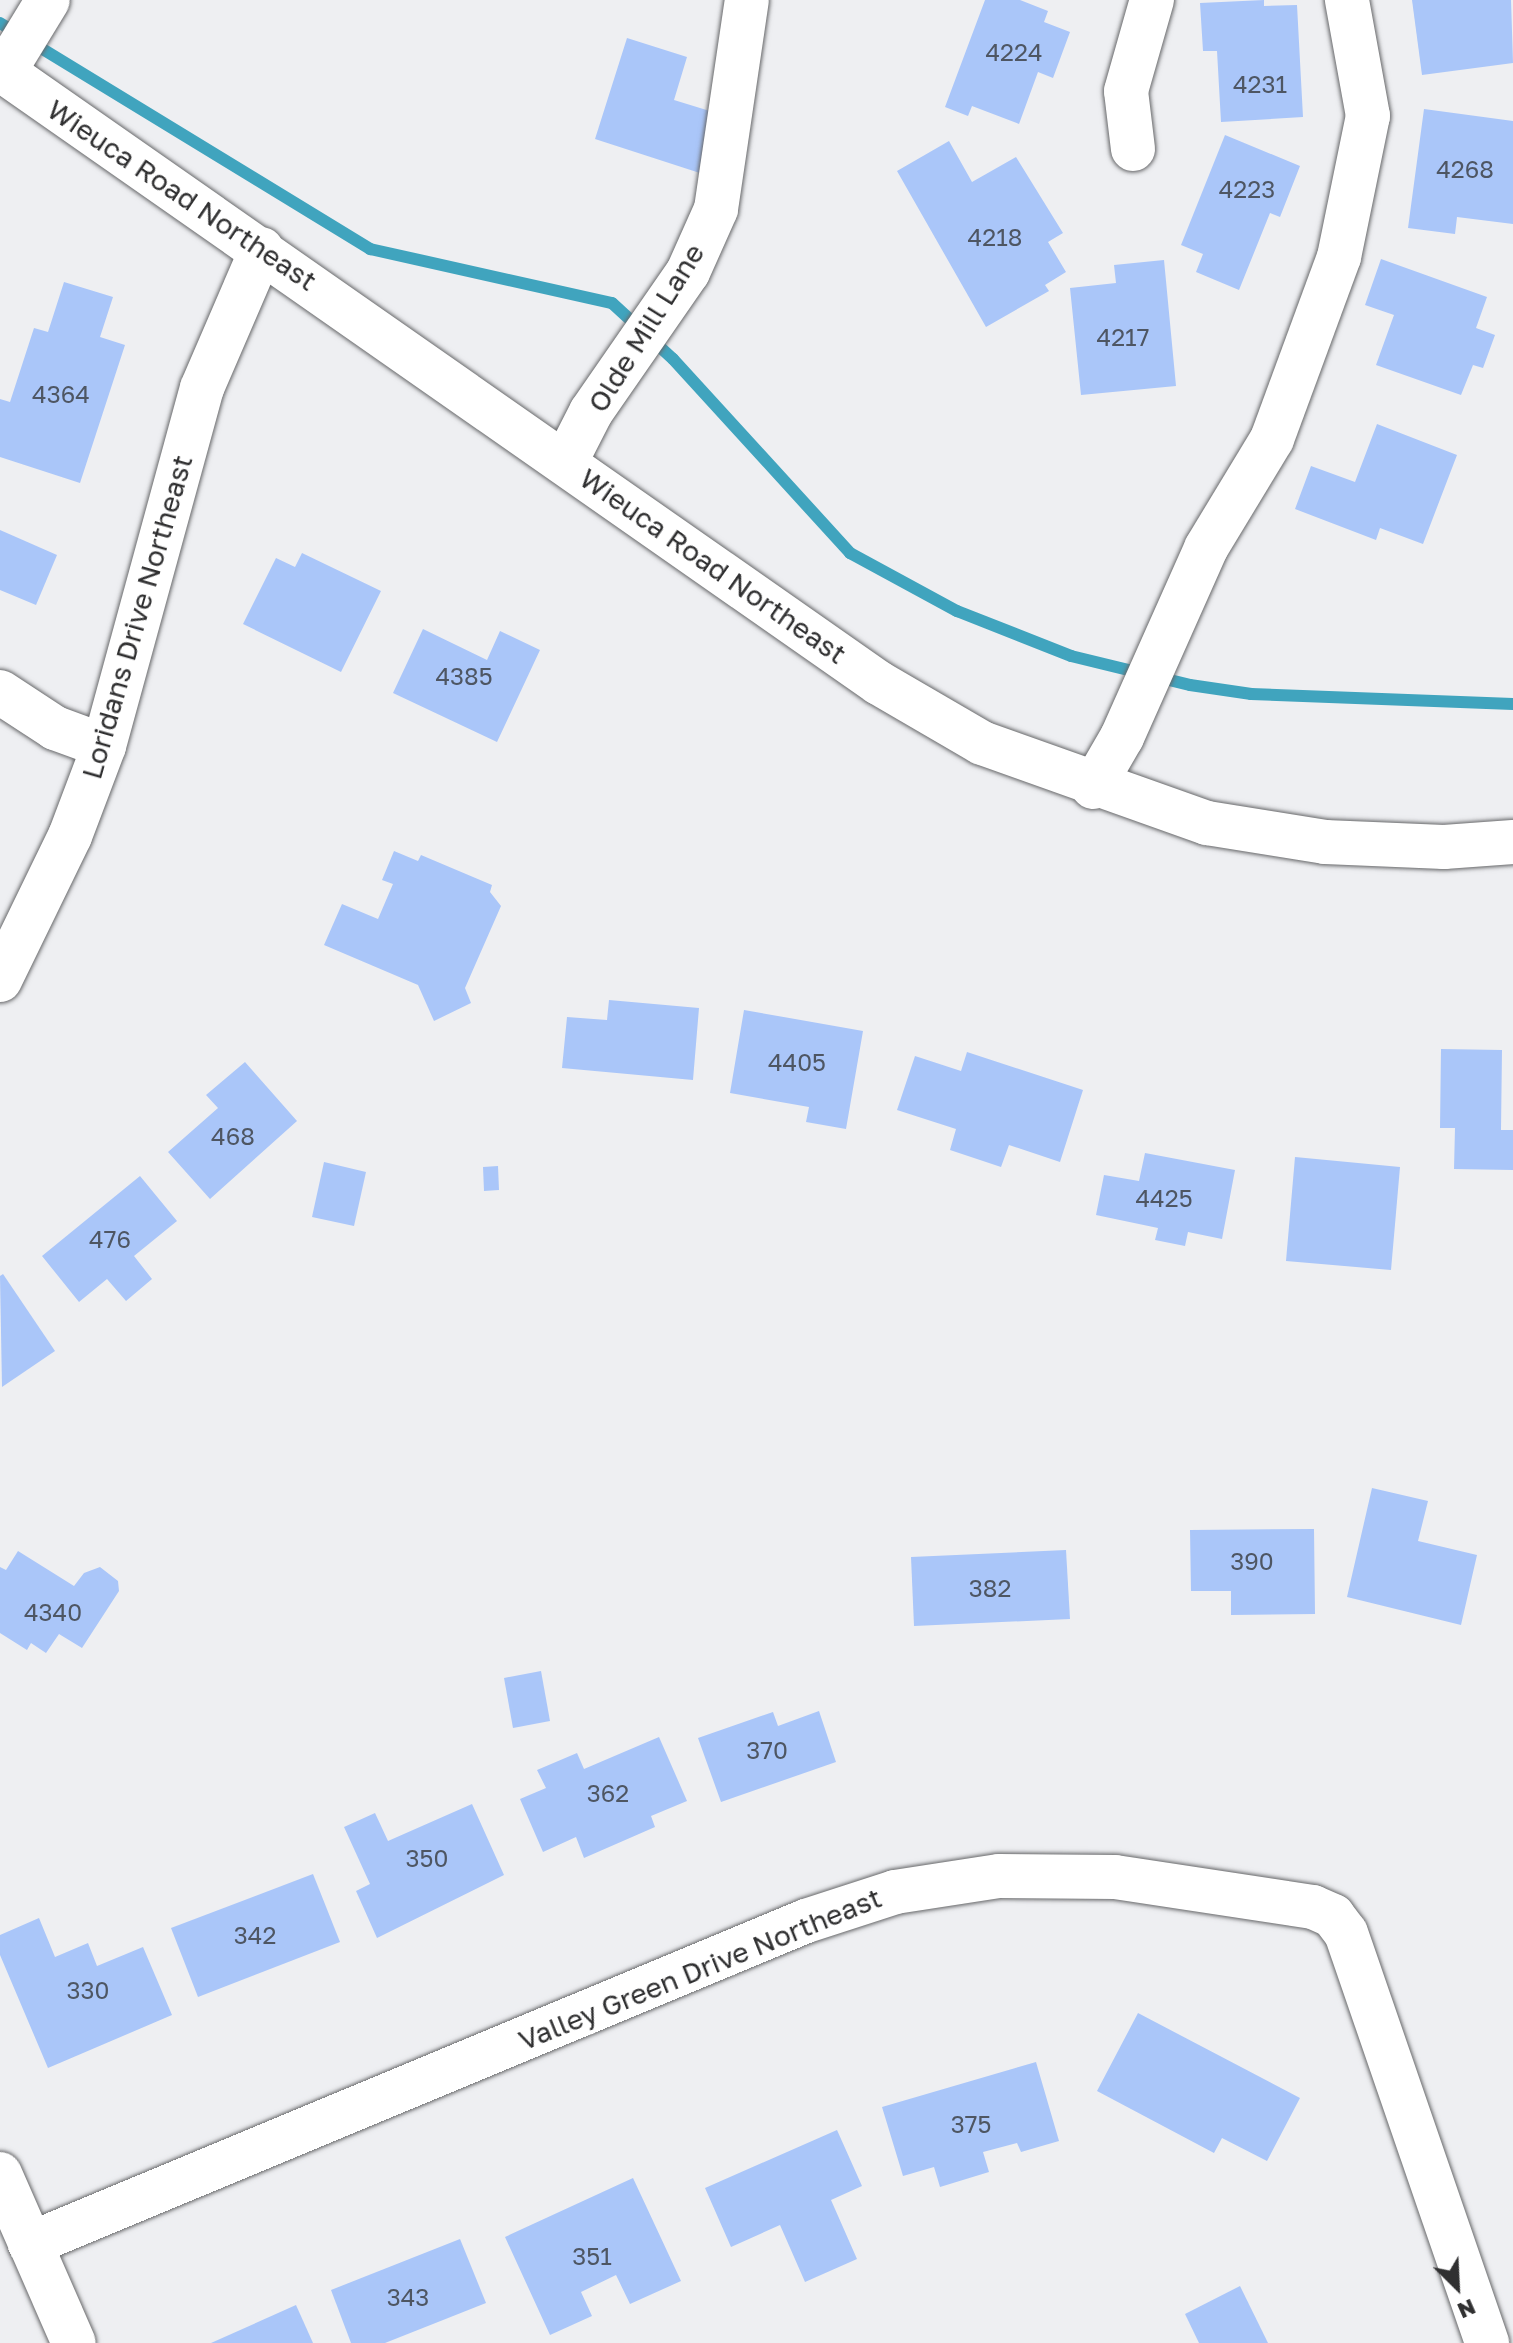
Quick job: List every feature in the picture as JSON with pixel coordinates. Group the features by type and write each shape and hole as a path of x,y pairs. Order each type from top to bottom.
{"street":[{"name":"Olde Mill Lane","path":"565,463 591,412 688,272 716,209 747,0"},
{"path":"1133,149 1126,91 1152,0"},
{"path":"1093,787 1122,737 1200,561 1272,439 1339,257 1368,116 1347,0"},
{"path":"5,68 43,7"},
{"name":"Wieuca Road Northeast","path":"5,68 879,683 982,743 1093,787 1207,823 1325,842 1444,847 1513,842"},
{"name":"Loridans Drive Northeast","path":"0,980 70,836 104,746 202,388 262,249"},
{"path":"0,692 55,728 104,746"},
{"name":"Valley Green Drive Northeast","path":"30,2244 806,1921 895,1892 999,1876 1115,1877 1313,1907 1333,1916 1346,1933 1487,2343"},
{"path":"0,2174 74,2343"}],"building":[{"path":"985,0 1020,0 1048,11 1044,22 1070,32 1053,78 1038,72 1019,124 972,106 968,116 945,107"},
{"path":"1264,0 1264,6 1297,5 1303,117 1221,122 1217,51 1203,51 1200,3"},
{"path":"1412,0 1511,0 1513,63 1422,75"},
{"path":"627,38 687,57 674,100 726,116 706,175 595,139"},
{"path":"1424,109 1513,121 1513,224 1457,217 1455,234 1408,228"},
{"path":"1225,135 1300,166 1280,217 1270,213 1239,290 1196,272 1203,254 1181,245"},
{"path":"949,141 972,182 1016,157 1063,233 1048,242 1066,272 1045,285 1049,291 986,327 897,171"},
{"path":"1381,259 1487,297 1476,328 1495,335 1483,368 1473,365 1461,395 1376,365 1394,315 1365,305"},
{"path":"1164,260 1176,386 1081,395 1070,288 1116,283 1114,265"},
{"path":"64,282 113,297 100,337 125,345 80,483 0,457 0,399 10,402 34,328 48,332"},
{"path":"1377,424 1457,455 1423,544 1380,528 1376,540 1295,509 1311,466 1355,482"},
{"path":"0,530 57,555 36,605 0,590"},
{"path":"302,553 381,591 341,672 243,624 276,558 295,567"},
{"path":"423,629 487,660 500,631 540,650 497,742 393,693"},
{"path":"394,851 418,861 421,855 492,885 490,892 501,906 465,988 471,1003 434,1021 418,985 324,945 342,904 378,919 393,884 382,880"},
{"path":"609,1000 699,1008 693,1080 562,1068 567,1017 607,1020"},
{"path":"744,1010 863,1031 846,1129 806,1122 809,1107 730,1093"},
{"path":"1441,1049 1502,1050 1501,1130 1513,1130 1513,1170 1454,1169 1455,1128 1440,1128"},
{"path":"967,1052 1083,1090 1060,1162 1009,1145 1001,1167 950,1150 956,1129 897,1110 915,1056 961,1071"},
{"path":"245,1062 297,1121 210,1199 168,1152 218,1108 206,1095"},
{"path":"1145,1153 1235,1170 1222,1239 1188,1232 1185,1246 1155,1240 1158,1228 1096,1215 1104,1175 1139,1181"},
{"path":"1295,1157 1400,1167 1391,1270 1286,1261"},
{"path":"324,1162 366,1172 354,1226 312,1217"},
{"path":"498,1166 499,1190 484,1191 483,1167"},
{"path":"140,1176 177,1221 134,1256 152,1279 126,1301 107,1279 79,1302 42,1256"},
{"path":"3,1274 55,1351 2,1387 0,1276"},
{"path":"1372,1488 1428,1501 1418,1541 1477,1555 1461,1625 1347,1597"},
{"path":"1314,1529 1315,1614 1231,1615 1231,1591 1191,1591 1190,1530"},
{"path":"1066,1550 1070,1619 914,1626 911,1557"},
{"path":"18,1551 74,1586 84,1573 100,1567 118,1581 119,1591 82,1648 59,1634 46,1653 31,1643 27,1650 0,1633 0,1567 6,1570"},
{"path":"541,1671 550,1721 513,1728 504,1678"},
{"path":"819,1711 836,1762 721,1802 698,1738 773,1712 778,1726"},
{"path":"659,1737 687,1801 651,1816 655,1827 584,1858 576,1837 543,1852 520,1799 546,1788 537,1770 577,1753 584,1769"},
{"path":"472,1804 504,1875 377,1938 356,1891 370,1884 344,1827 375,1813 388,1841"},
{"path":"313,1874 340,1942 198,1997 171,1928"},
{"path":"39,1918 55,1957 88,1943 97,1966 143,1947 172,2015 48,2068 0,1955 0,1935"},
{"path":"1138,2013 1300,2098 1267,2161 1222,2138 1214,2153 1097,2091"},
{"path":"1036,2062 1059,2141 1021,2152 1017,2143 983,2152 989,2172 940,2187 934,2167 903,2176 882,2107"},
{"path":"837,2130 862,2186 831,2200 857,2259 805,2282 780,2225 731,2247 705,2188"},
{"path":"633,2178 681,2281 630,2304 616,2275 581,2292 592,2316 550,2335 505,2237"},
{"path":"460,2239 486,2303 385,2343 351,2343 331,2290"},
{"path":"1240,2286 1268,2343 1199,2343 1185,2314"},
{"path":"296,2305 313,2343 211,2343"}],"waterway":[{"path":"0,23 370,249 612,303 673,359 850,553 957,611 1071,656 1190,685 1251,694 1513,704"}]}
